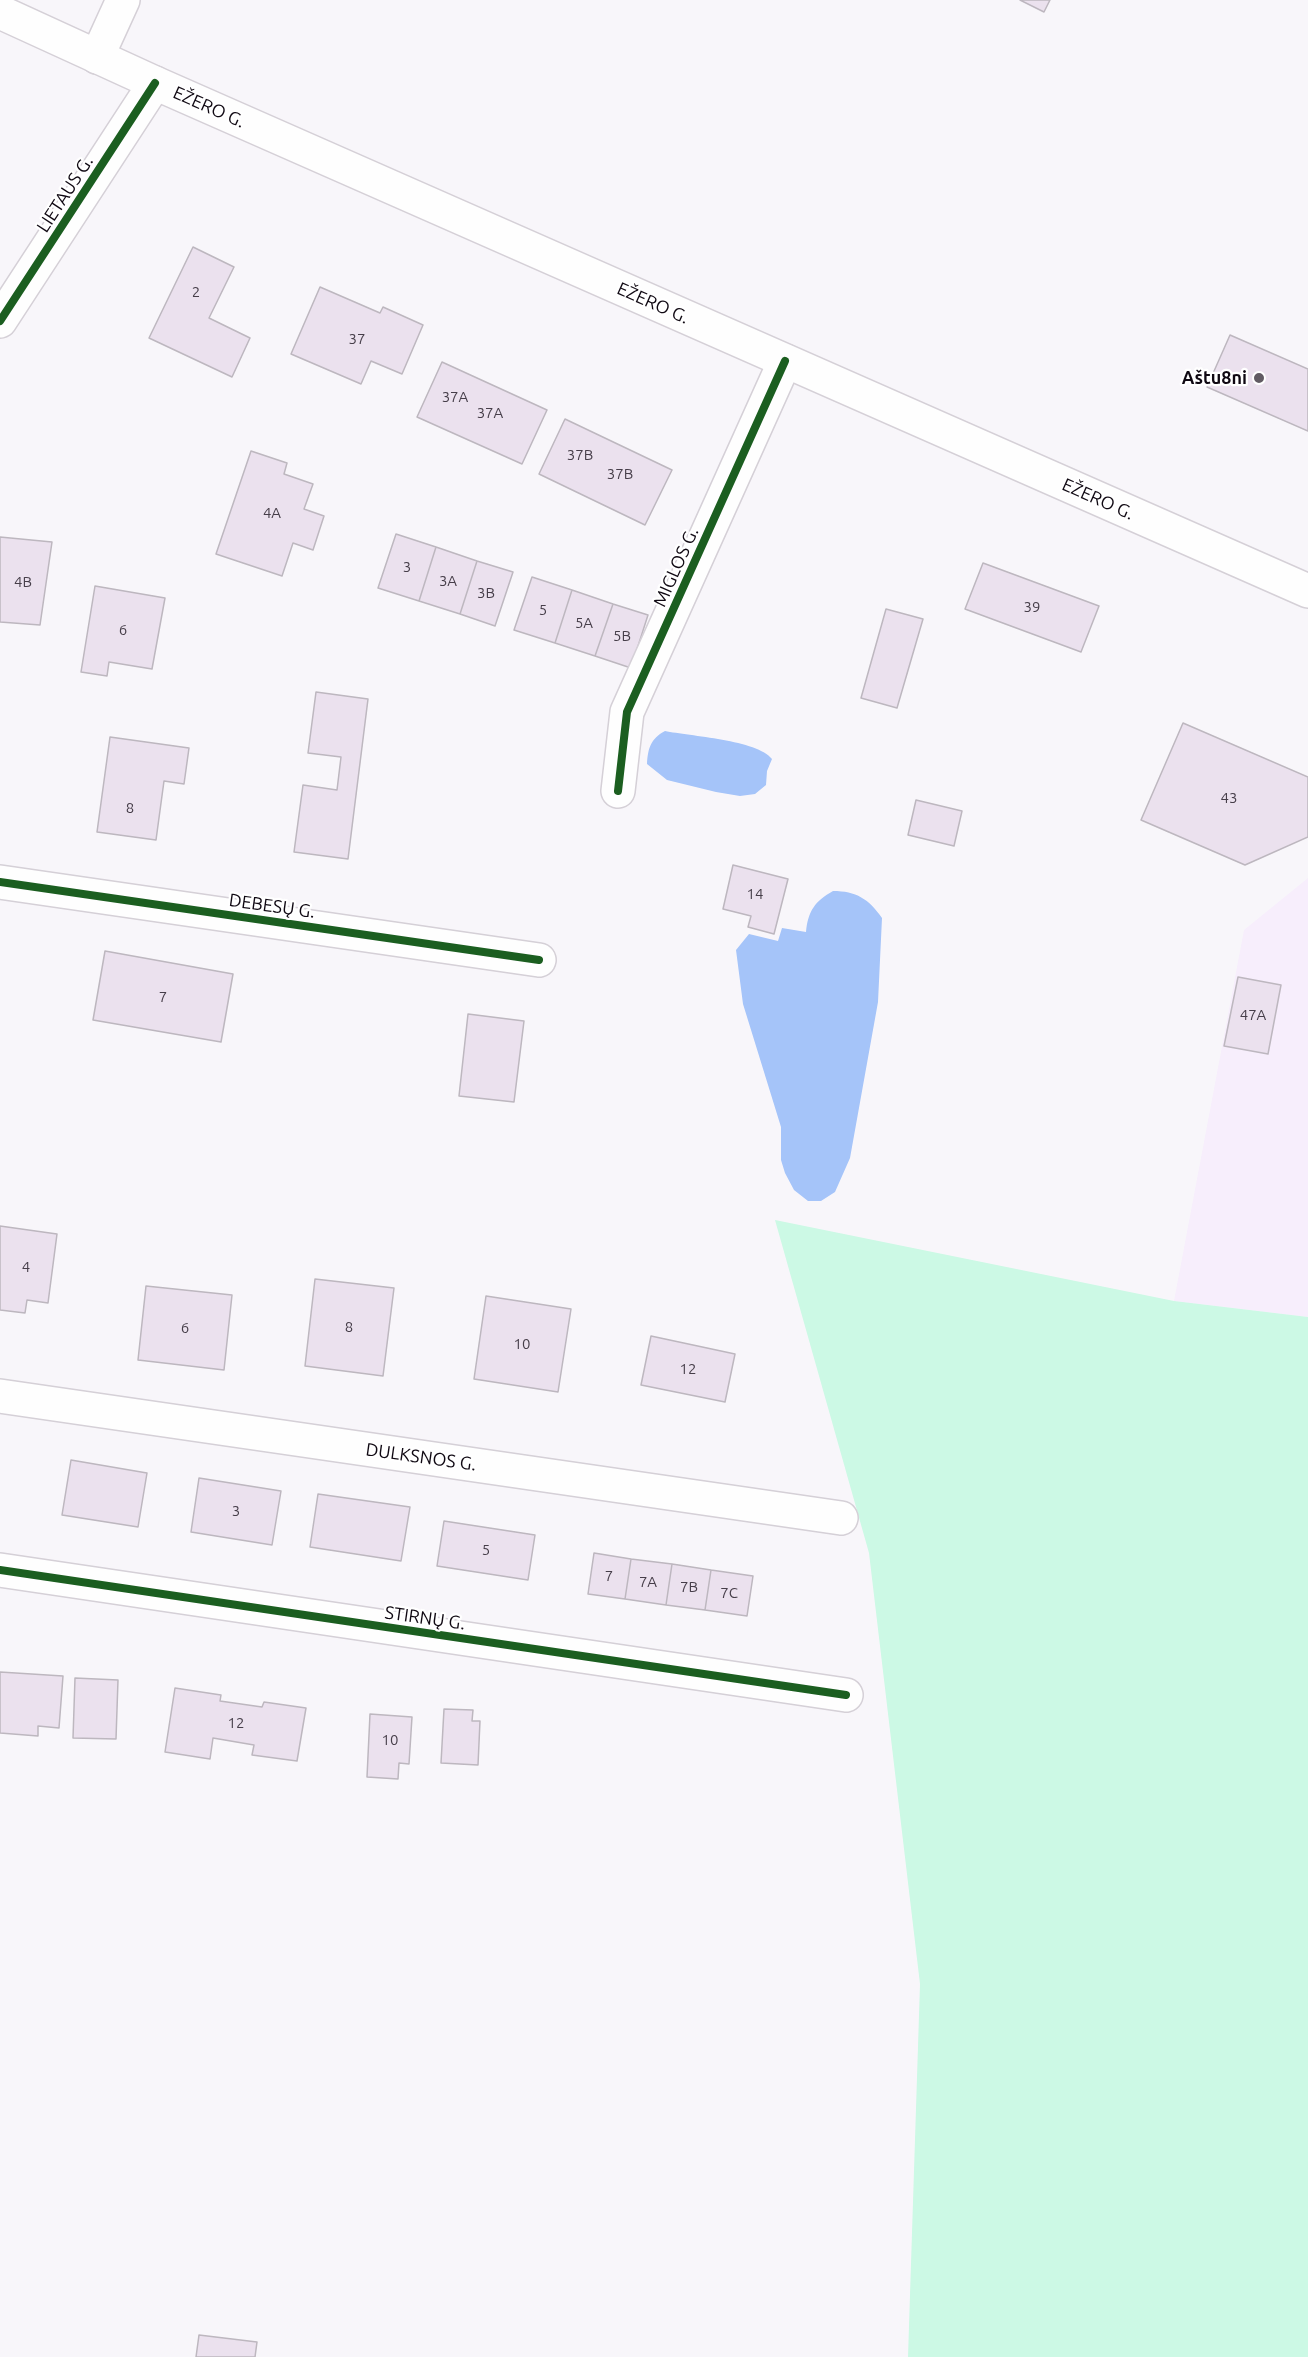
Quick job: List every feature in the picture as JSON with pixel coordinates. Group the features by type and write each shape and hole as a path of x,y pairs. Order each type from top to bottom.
{"street":[{"path":"97,57 123,0"},
{"name":"EŽERO G.","path":"0,12 155,83 1308,591"},
{"name":"LIETAUS G.","path":"0,321 155,83"},
{"name":"MIGLOS G.","path":"618,791 627,712 785,361"},
{"name":"DEBESŲ G.","path":"0,882 539,960"},
{"name":"DULKSNOS G.","path":"0,1396 841,1518"},
{"name":"STIRNŲ G.","path":"0,1570 846,1695"}],"shaded area":[{"path":"1308,878 1308,1317 1174,1301 1244,930"}],"green space":[{"path":"775,1220 1174,1301 1308,1317 1308,2357 908,2357 920,1984 869,1553"}],"water":[{"path":"665,731 753,747 772,759 767,771 766,785 755,794 740,796 667,780 647,764 651,745 656,737"},
{"path":"833,891 861,897 882,918 878,1002 850,1158 835,1192 821,1201 808,1201 794,1190 781,1160 781,1127 743,1004 736,950 749,934 778,941 782,928 806,932 814,907"}],"building":[{"path":"1020,0 1050,0 1044,12"},
{"path":"193,247 234,267 209,318 250,338 232,377 149,338"},
{"path":"320,287 380,313 383,307 423,325 402,374 371,361 361,384 291,354"},
{"name":"Aštu8ni","path":"1230,335 1308,369 1308,431 1207,387"},
{"path":"442,362 547,410 522,464 417,417"},
{"path":"565,419 672,470 645,525 539,474"},
{"path":"251,451 287,463 284,474 313,484 304,509 324,516 313,550 293,543 282,576 216,554"},
{"path":"396,534 436,547 419,601 378,588"},
{"path":"0,537 52,542 40,625 0,622"},
{"path":"436,547 477,561 460,614 419,601"},
{"path":"477,561 513,572 495,626 460,614"},
{"path":"983,563 1099,606 1081,652 965,609"},
{"path":"532,577 572,590 555,643 514,630"},
{"path":"95,586 165,598 152,669 109,662 107,676 81,672"},
{"path":"572,590 613,604 595,656 555,643"},
{"path":"613,604 648,615 631,668 595,656"},
{"path":"886,609 923,619 897,708 861,698"},
{"path":"316,692 368,699 348,859 294,852 303,785 337,790 341,757 308,753"},
{"path":"1183,723 1308,777 1308,837 1245,865 1141,820"},
{"path":"110,737 189,748 184,784 164,781 156,840 97,832"},
{"path":"916,800 962,811 954,846 908,835"},
{"path":"733,865 788,879 774,934 748,927 751,916 723,909"},
{"path":"105,951 233,974 221,1042 93,1020"},
{"path":"1238,977 1281,985 1268,1054 1224,1046"},
{"path":"468,1014 524,1021 514,1102 459,1096"},
{"path":"0,1226 57,1234 48,1303 27,1300 25,1313 0,1310"},
{"path":"315,1279 394,1288 383,1376 305,1366"},
{"path":"146,1286 232,1295 224,1370 138,1360"},
{"path":"486,1296 571,1309 558,1392 474,1379"},
{"path":"651,1336 735,1354 725,1402 641,1385"},
{"path":"71,1460 147,1473 138,1527 62,1515"},
{"path":"199,1478 281,1491 272,1545 191,1532"},
{"path":"318,1494 410,1507 401,1561 310,1547"},
{"path":"444,1521 535,1535 528,1580 437,1566"},
{"path":"594,1553 631,1559 625,1599 588,1594"},
{"path":"631,1559 672,1564 666,1605 625,1599"},
{"path":"672,1564 711,1570 705,1610 666,1605"},
{"path":"711,1570 753,1576 747,1616 705,1610"},
{"path":"0,1672 63,1676 59,1728 38,1726 38,1736 0,1733"},
{"path":"75,1678 118,1680 116,1739 73,1738"},
{"path":"175,1688 221,1695 220,1701 262,1707 264,1702 306,1708 297,1761 252,1755 254,1745 213,1738 210,1759 165,1752"},
{"path":"444,1709 473,1710 472,1721 480,1721 478,1765 441,1763"},
{"path":"370,1714 412,1717 409,1764 399,1763 398,1779 367,1777"},
{"path":"199,2335 257,2342 255,2357 196,2357"}],"cycle path":[{"path":"0,321 155,83"},
{"path":"618,791 627,712 785,361"},
{"path":"0,882 539,960"},
{"path":"0,1570 846,1695"}],"place":[{"name":"Aštu8ni","path":"1259,378"}]}
